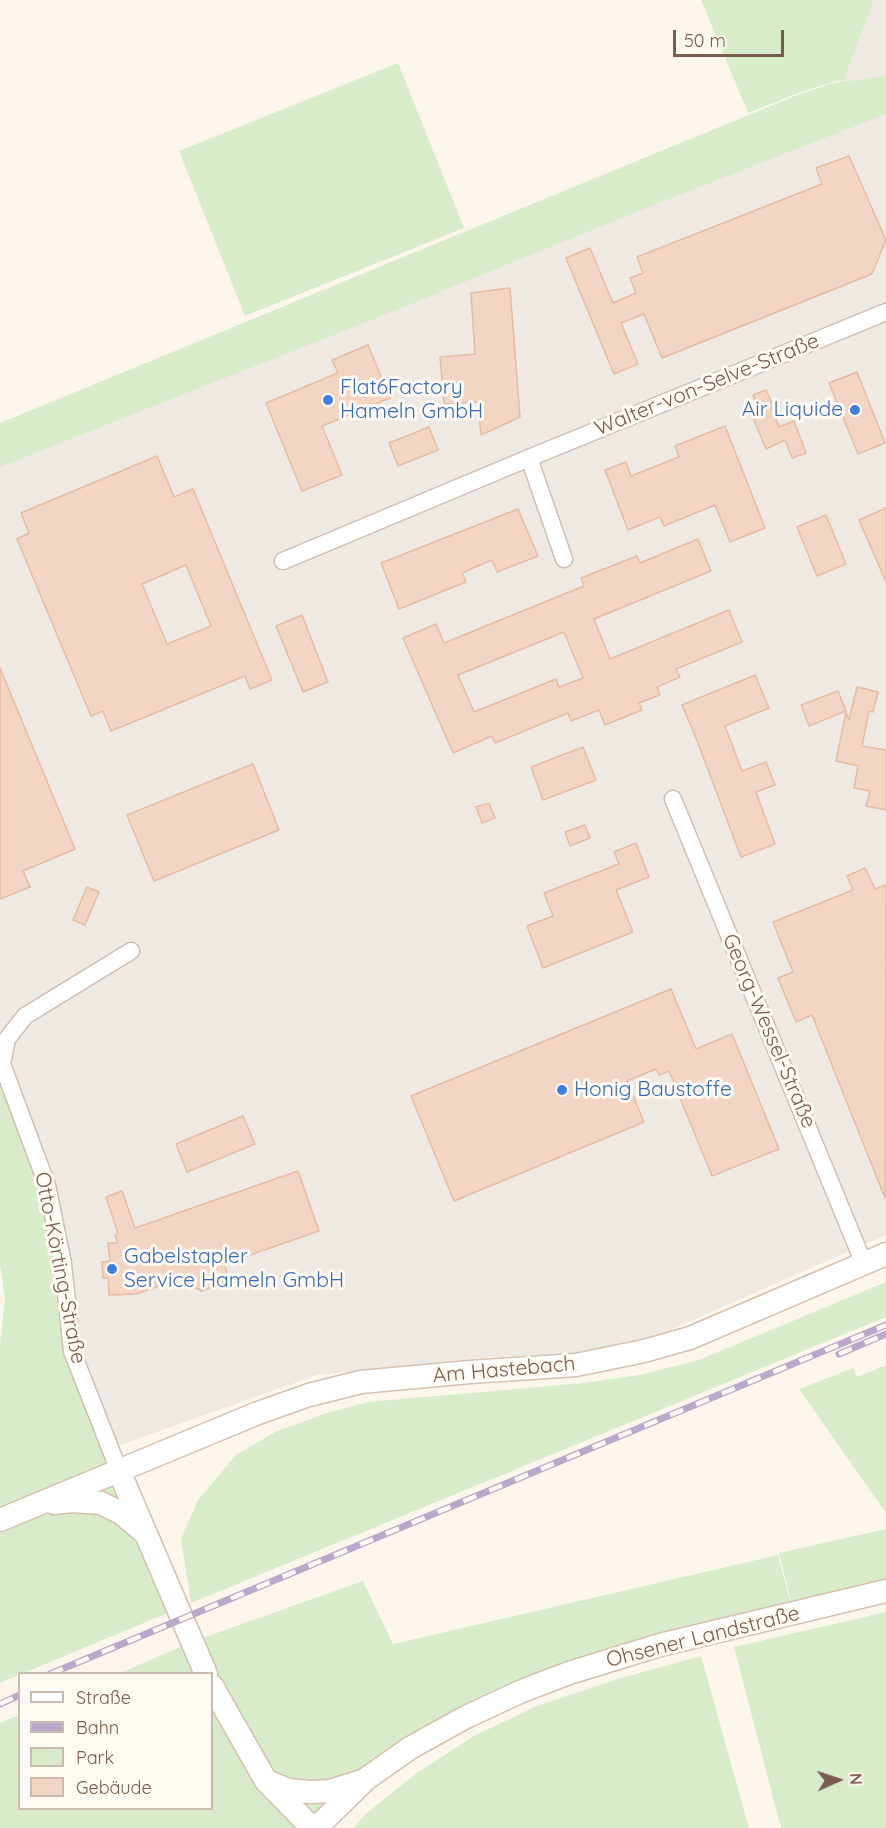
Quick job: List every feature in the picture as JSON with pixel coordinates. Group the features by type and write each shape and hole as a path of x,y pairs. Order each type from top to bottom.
{"main road":[{"name":"Am Hastebach","path":"35,1506 258,1413 309,1395 361,1382 576,1365 667,1346 886,1254"},
{"path":"119,1471 205,1672"},
{"path":"0,1520 35,1506 72,1501 100,1503 121,1513 145,1533"},
{"name":"Ohsener Landstraße","path":"366,1779 410,1748 466,1718 522,1691 569,1673 660,1645 886,1591"},
{"path":"213,1688 266,1781 314,1828 366,1779"},
{"path":"266,1781 288,1790 310,1792 330,1791 366,1779"}],"street":[{"name":"Walter-von-Selve-Straße","path":"284,561 886,312"},
{"path":"529,458 564,559"},
{"name":"Georg-Wessel-Straße","path":"673,799 864,1264"},
{"name":"Otto-Körting-Straße","path":"119,1471 72,1351 63,1264 47,1185 2,1064 7,1039 25,1016 131,951"}],"shaded area":[{"path":"874,0 886,0 886,1235 659,1335 576,1355 494,1357 317,1375 92,1455 0,1211 0,436 844,80"}],"green space":[{"path":"701,0 874,0 844,80 801,92 748,113"},
{"path":"398,63 464,228 245,316 179,151"},
{"path":"886,75 886,114 0,467 0,423 802,93 833,83"},
{"path":"0,1065 46,1185 71,1351 117,1471 0,1518 0,1345 5,1299 0,1264"},
{"path":"886,1282 886,1317 191,1603 181,1539 198,1500 236,1455 277,1431 330,1412 368,1402 584,1383 639,1375 699,1360"},
{"path":"886,1365 886,1513 799,1389 853,1368 857,1377"},
{"path":"118,1473 177,1609 26,1672 18,1672 18,1675 0,1683 0,1520"},
{"path":"886,1529 886,1591 794,1613 779,1553"},
{"path":"778,1555 793,1612 466,1717 315,1828 267,1780 213,1677 213,1672 210,1672 194,1641 363,1581 393,1644"},
{"path":"886,1612 886,1828 781,1828 734,1647"},
{"path":"192,1642 204,1672 123,1672"},
{"path":"701,1656 749,1828 353,1828 367,1813 414,1775 472,1737 534,1707 618,1679"},
{"path":"213,1689 310,1828 0,1828 0,1723 18,1715 18,1810 213,1810"}],"building":[{"path":"849,156 886,240 872,274 662,358 644,314 621,323 638,364 614,374 566,258 590,248 613,303 636,293 630,278 643,273 637,257 822,184 816,168"},
{"path":"510,288 520,417 481,435 478,402 444,404 440,357 475,354 471,293"},
{"path":"368,345 390,398 322,426 342,475 302,491 266,403 338,373 332,360"},
{"path":"857,372 885,443 858,454 829,383"},
{"path":"766,390 779,427 794,421 806,453 792,458 785,440 766,449 751,413 759,410 753,395"},
{"path":"725,426 765,528 730,542 715,505 664,526 660,517 628,530 605,470 626,462 631,476 679,457 675,446"},
{"path":"429,427 438,450 398,466 389,443"},
{"path":"157,456 174,497 193,489 272,680 250,689 245,676 111,731 103,711 91,716 17,539 29,533 21,513","holes":["186,565 211,626 167,644 142,584"]},
{"path":"886,508 886,582 859,520"},
{"path":"518,509 538,556 497,572 492,560 462,573 466,582 399,609 381,563"},
{"path":"826,515 846,564 817,576 797,527"},
{"path":"698,539 711,571 594,619 610,659 729,610 742,642 676,669 680,677 657,687 660,695 639,703 642,710 605,725 599,710 571,721 568,713 495,743 492,736 453,753 403,638 436,624 444,643 584,586 581,578 637,556 640,563","holes":["564,632 583,678 559,687 556,679 474,712 458,675"]},
{"path":"302,615 328,682 303,692 276,626"},
{"path":"0,668 75,849 23,871 30,887 0,899"},
{"path":"755,675 769,708 725,726 742,771 766,762 775,785 756,792 775,844 741,857 682,705"},
{"path":"857,687 878,692 873,712 869,711 862,746 886,750 886,810 866,806 870,791 854,788 858,766 836,761 846,712 849,720"},
{"path":"838,691 846,711 809,726 801,705"},
{"path":"583,747 596,780 543,800 531,767"},
{"path":"253,764 279,830 154,881 127,815"},
{"path":"489,803 495,818 482,823 476,807"},
{"path":"585,825 590,838 570,846 565,832"},
{"path":"636,843 649,877 616,890 633,932 543,968 527,926 553,916 544,893 619,864 614,852"},
{"path":"865,868 875,889 886,885 885,1198 812,1015 796,1022 778,978 793,972 773,922 853,890 847,876"},
{"path":"87,887 99,892 85,925 73,920"},
{"path":"671,989 696,1049 732,1034 779,1149 712,1176 669,1071 659,1075 656,1069 627,1081 644,1122 454,1201 411,1096"},
{"path":"243,1116 255,1144 187,1172 176,1144"},
{"path":"298,1171 319,1231 224,1264 228,1275 224,1282 202,1291 194,1287 190,1276 136,1294 109,1295 108,1278 103,1278 102,1262 110,1261 108,1243 118,1243 115,1235 118,1233 106,1197 122,1191 135,1228"}],"railway":[{"path":"55,1672 886,1325"},
{"path":"839,1354 886,1334"},
{"path":"0,1704 18,1696"}],"place":[{"name":"Flat6Factory Hameln GmbH","path":"328,400"},
{"name":"Air Liquide","path":"855,410"},
{"name":"Honig Baustoffe","path":"562,1090"},
{"name":"Gabelstapler Service Hameln GmbH","path":"112,1269"}]}
